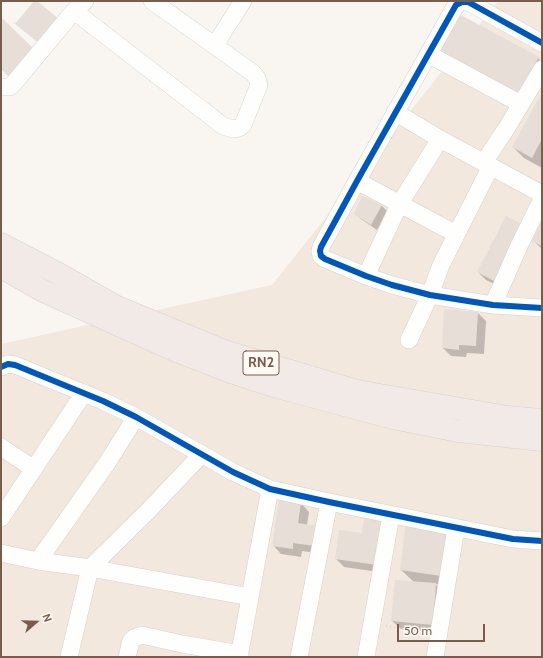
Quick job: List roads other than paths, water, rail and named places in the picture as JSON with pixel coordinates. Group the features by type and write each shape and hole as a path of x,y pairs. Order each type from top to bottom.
{"highway":[{"name":"RN2","path":"1,244 59,274 117,307 224,351 357,391 507,418 542,420"},
{"name":"RN2","path":"1,267 43,291 174,350 228,371 277,387 393,418 450,430 542,440"}],"street":[{"path":"215,45 243,1"},
{"path":"542,43 468,2 462,2 453,8 320,251 325,259 366,276 392,285 430,295 494,305 542,308"},
{"path":"1,87 10,87 14,83 80,6 223,126 233,129 239,128 243,125 259,85 257,78 253,73 161,4"},
{"path":"428,54 521,104"},
{"path":"409,340 487,164 542,69"},
{"path":"395,112 440,139 542,194"},
{"path":"366,276 400,205 440,139"},
{"path":"357,181 456,234"},
{"path":"494,305 519,246 542,199"},
{"path":"1,367 8,364 15,365 84,393 136,417 233,472 270,488 329,502 456,528 513,539 542,541"},
{"path":"1,518 84,393"},
{"path":"38,561 107,463 136,417"},
{"path":"1,447 34,469"},
{"path":"69,657 90,568 148,512 202,454"},
{"path":"127,657 131,641 142,635 180,651 239,656 270,488"},
{"path":"299,657 329,502"},
{"path":"366,657 391,515"},
{"path":"434,657 456,528"},
{"path":"1,553 38,561 90,568 250,597"}]}
